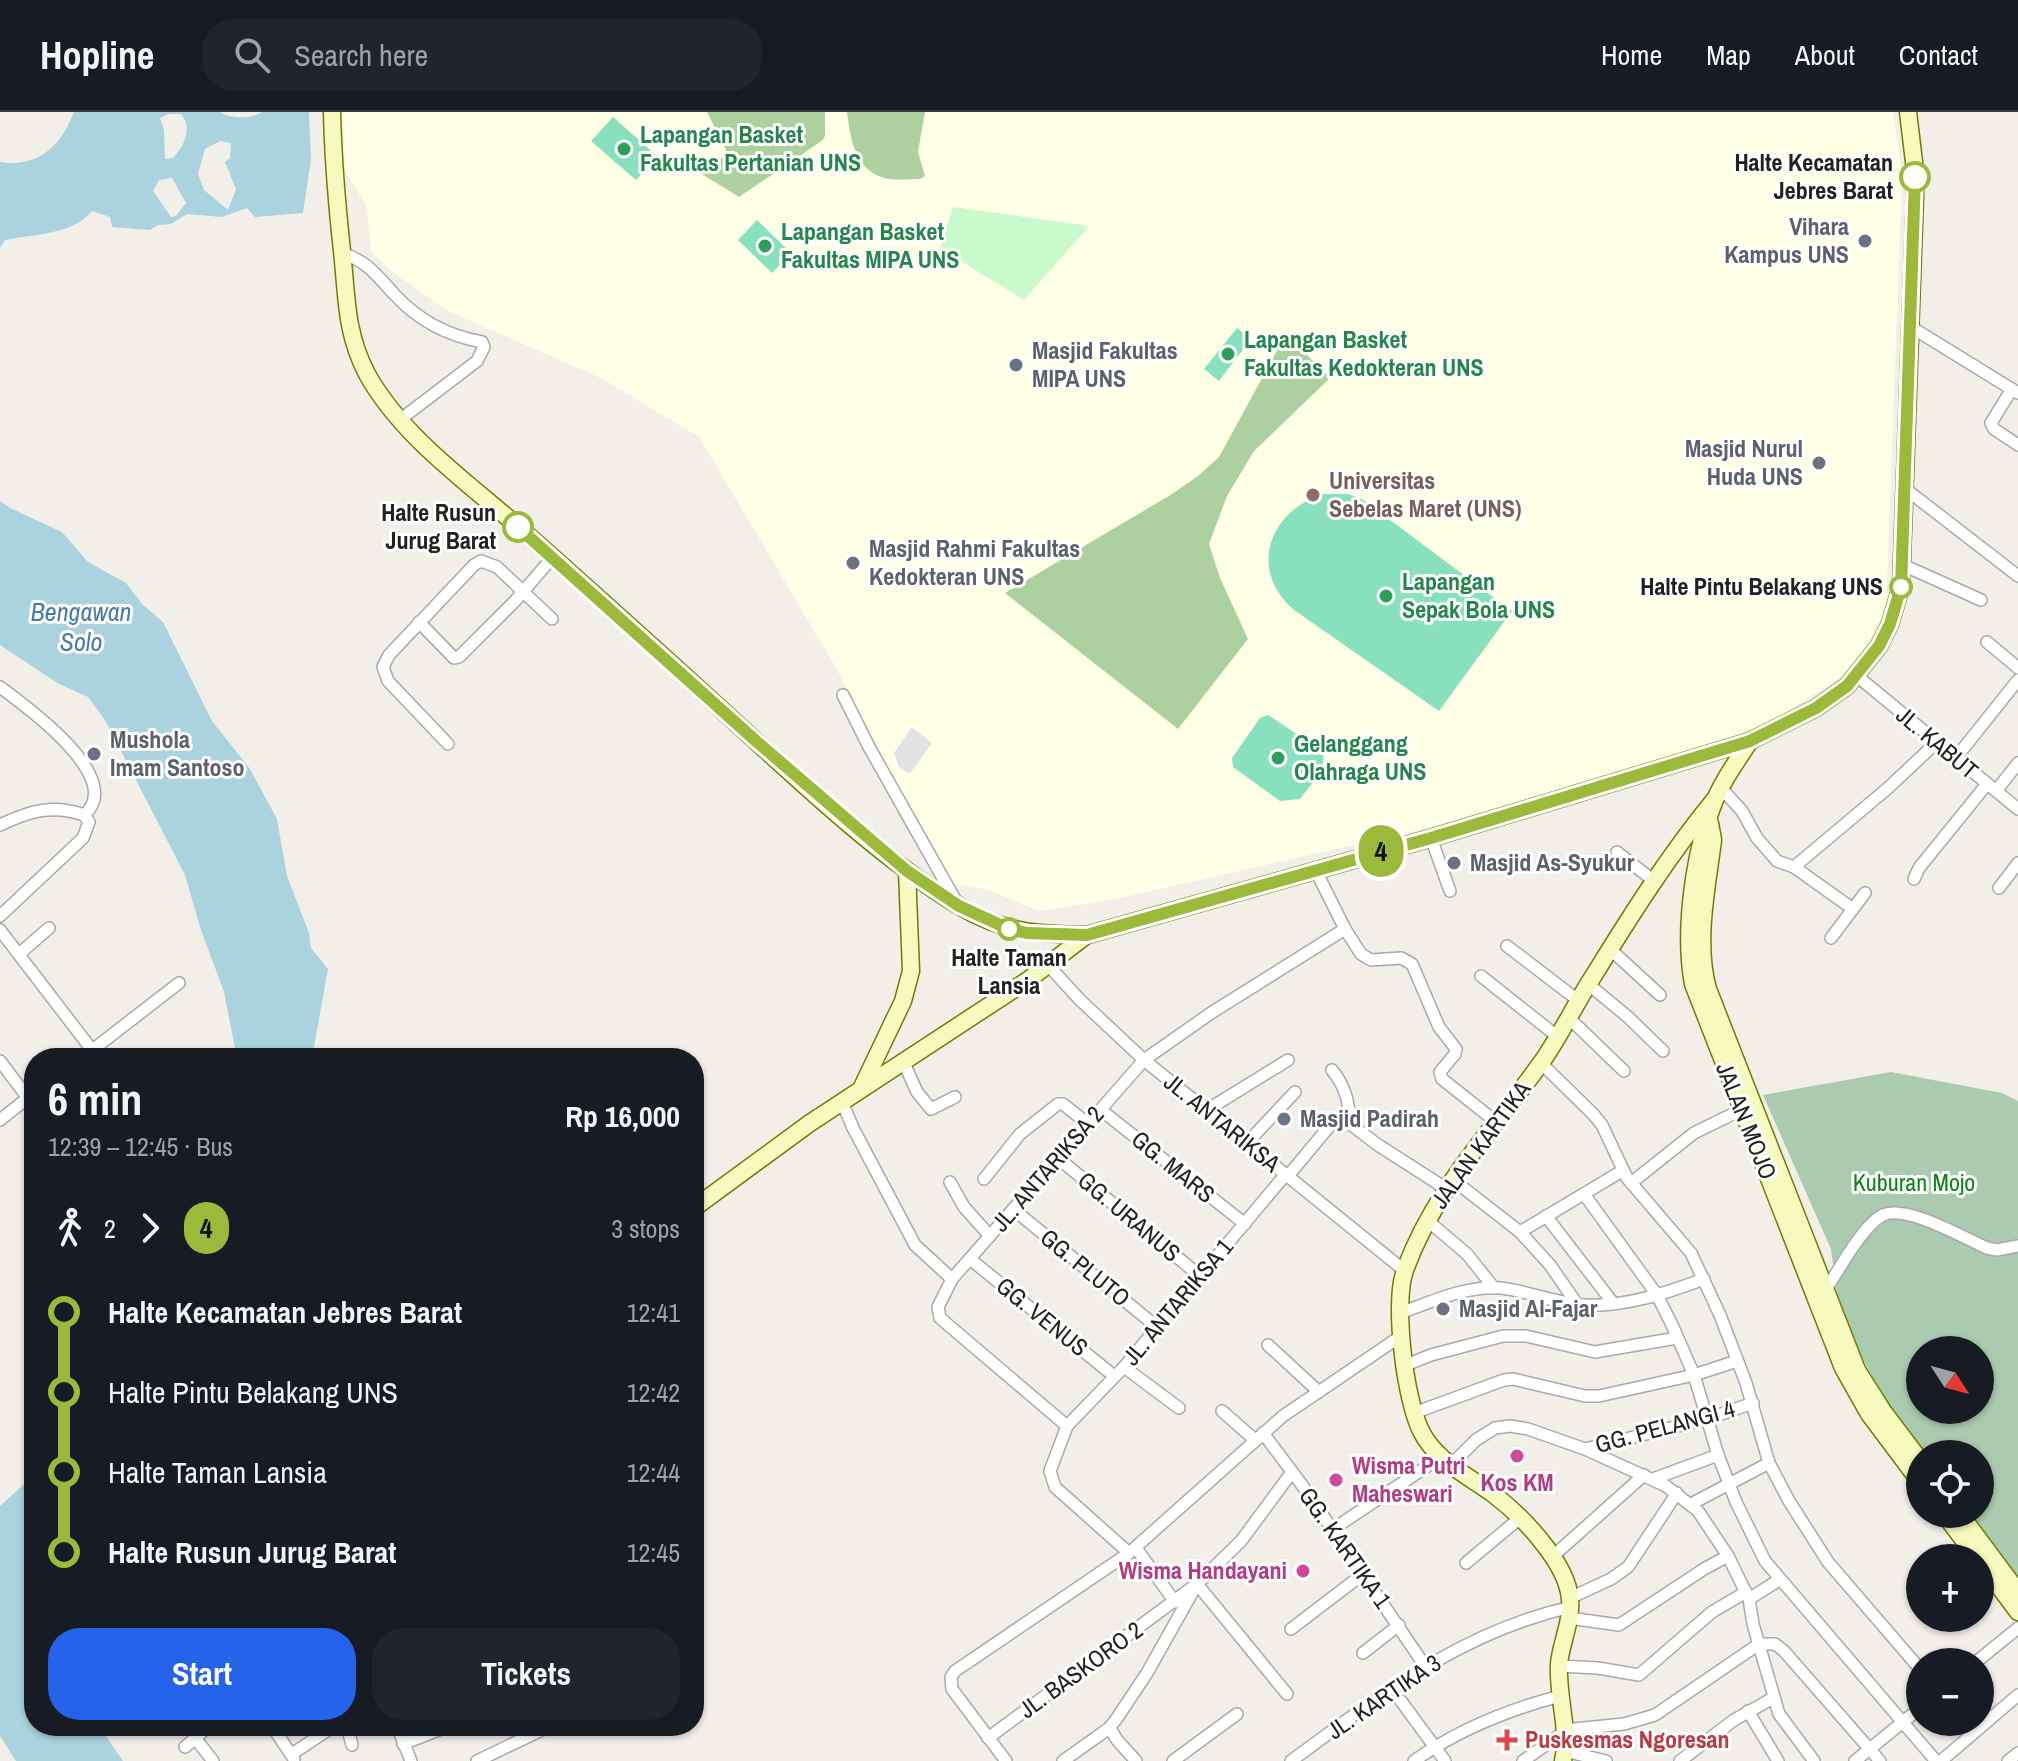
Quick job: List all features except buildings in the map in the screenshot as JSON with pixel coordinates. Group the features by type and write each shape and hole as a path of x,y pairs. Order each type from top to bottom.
{"street":[{"path":"332,112 337,213 350,333 374,386 401,419 444,464 907,871 984,919 1018,931 1087,935 1431,838 1750,741 1816,708 1857,676 1890,624 1897,604 1903,565 1915,170 1908,112"},
{"path":"342,253 364,261 396,297 419,316 449,333 482,342 484,347 477,361 401,419"},
{"path":"1911,327 2015,391 1991,423 1994,429 2018,445"},
{"path":"1903,487 2018,576"},
{"path":"419,622 448,653 454,658 459,657 552,558"},
{"path":"448,744 383,673 389,655 481,561 497,567 552,619"},
{"path":"1903,565 1981,600"},
{"path":"1987,642 2018,668"},
{"name":"JL. KABUT","path":"1857,676 2018,809"},
{"path":"1955,759 2018,680"},
{"path":"0,687 43,720 82,762 94,784 96,795 95,803 84,815"},
{"path":"843,695 959,906"},
{"name":"JALAN MOJO","path":"1750,741 1718,794 1701,842 1692,906 1690,968 1697,997 1741,1110 1787,1205 1843,1368 1869,1414 1906,1463"},
{"path":"1794,867 1936,743"},
{"path":"1914,879 1919,868 1991,788 2018,763"},
{"path":"1718,794 1742,811 1769,853 1780,864 1794,867 1853,909"},
{"name":"JALAN KARTIKA","path":"1570,1608 1566,1579 1520,1518 1427,1443 1414,1413 1401,1336 1401,1287 1428,1221 1449,1184 1541,1063 1674,850 1718,794"},
{"path":"0,825 54,808 84,815 89,822 83,838 0,916"},
{"path":"1709,821 1713,840 1703,929 1704,974 1787,1205 1826,1289 1857,1370 1906,1441"},
{"path":"1431,838 1450,891"},
{"path":"1617,852 1654,881"},
{"path":"1999,888 2018,863"},
{"path":"1315,869 1345,929 1368,960 1401,958 1410,962 1439,1027 1456,1049 1440,1072 1442,1079 1495,1121"},
{"path":"861,1089 903,1001 911,971 907,871"},
{"path":"1831,938 1865,893"},
{"path":"19,954 49,928"},
{"name":"JL. ANTARIKSA 2","path":"952,1279 1144,1060 1211,1013 1345,929"},
{"path":"0,930 83,1048"},
{"path":"704,1201 842,1102 1048,965 1087,935"},
{"path":"1507,946 1579,1001"},
{"path":"1610,949 1660,995"},
{"name":"JL. ANTARIKSA","path":"1048,965 1144,1060 1405,1271"},
{"path":"1481,976 1558,1037"},
{"path":"95,1048 179,983"},
{"path":"1588,984 1663,1051"},
{"path":"1569,1018 1624,1071"},
{"path":"1207,1110 1288,1060"},
{"path":"0,1061 24,1090"},
{"path":"903,1061 917,1092 931,1109 936,1110 955,1097"},
{"path":"1541,1063 1602,1125 1622,1171 1691,1253 1753,1403 1769,1463 1828,1562 1906,1653"},
{"path":"1332,1070 1346,1092 1349,1123 1378,1145 1449,1184 1520,1232 1550,1265 1577,1304"},
{"path":"1247,1143 1295,1092"},
{"path":"842,1102 915,1245 952,1279 938,1307 940,1318 1067,1426 1050,1471 1050,1479 1055,1487 1133,1550 1175,1602"},
{"path":"0,1120 24,1104"},
{"path":"984,1179 1020,1134 1058,1104 1063,1104 1088,1124"},
{"name":"GG. MARS","path":"1101,1110 1245,1224"},
{"path":"1631,1183 1694,1133 1741,1110"},
{"name":"JL. ANTARIKSA 1","path":"1067,1426 1124,1367 1332,1123 1349,1123"},
{"name":"GG. URANUS","path":"1058,1158 1201,1277"},
{"path":"1520,1232 1622,1171"},
{"path":"950,1182 964,1207 990,1236"},
{"path":"1584,1194 1657,1295 1694,1375 1729,1484 1753,1540 1779,1580 1938,1761 2018,1695"},
{"name":"GG. PLUTO","path":"1013,1209 1157,1327"},
{"path":"1826,1289 1868,1229 1882,1215 1903,1212 1987,1248 1997,1250 2018,1246"},
{"path":"1546,1216 1613,1303"},
{"path":"1428,1221 1467,1254 1494,1288"},
{"name":"GG. VENUS","path":"970,1259 1114,1376"},
{"path":"1400,1313 1436,1300 1494,1288 1577,1304 1613,1303 1657,1295 1704,1279"},
{"path":"1006,1761 952,1689 951,1677 1133,1550 1294,1408 1401,1336"},
{"path":"1406,1365 1464,1345 1503,1336 1526,1336 1595,1352 1677,1338"},
{"path":"1268,1345 1319,1392"},
{"path":"1414,1413 1504,1380 1513,1379 1585,1396 1599,1396 1694,1375 1737,1361"},
{"path":"1124,1367 1179,1408"},
{"name":"GG. PELANGI 4","path":"1333,1529 1488,1432 1510,1426 1585,1449 1707,1419 1753,1403"},
{"name":"GG. KARTIKA 1","path":"1222,1411 1259,1437 1292,1472 1425,1666"},
{"path":"1585,1449 1649,1477 1691,1504 1728,1556 1747,1596 1773,1698 1784,1723 1814,1761"},
{"path":"1552,1557 1649,1477 1718,1455"},
{"path":"1691,1504 1769,1463"},
{"path":"1063,1761 1110,1728 1147,1673 1197,1584 1251,1530 1292,1472"},
{"name":"JL. KARTIKA 3","path":"1291,1761 1425,1666 1505,1628 1570,1608 1628,1567 1677,1493"},
{"path":"1466,1563 1520,1518"},
{"path":"1955,1528 1967,1544"},
{"path":"1970,1528 2018,1592"},
{"path":"1606,1761 1564,1756 1559,1666 1570,1608 1619,1625 1728,1556"},
{"path":"1291,1629 1363,1574"},
{"path":"1559,1666 1639,1675 1712,1612 1779,1580"},
{"path":"1994,1580 2018,1612"},
{"path":"1197,1584 1287,1694"},
{"name":"JL. BASKORO 2","path":"988,1738 1197,1584"},
{"path":"1363,1653 1399,1625"},
{"path":"1993,1648 2018,1628"},
{"path":"1523,1761 1564,1731 1624,1724 1655,1715 1759,1644 1779,1646 1880,1761"},
{"path":"1414,1761 1434,1746 1486,1721 1560,1696"},
{"path":"1687,1759 1748,1711 1773,1698"},
{"path":"1401,1701 1445,1761"},
{"path":"1748,1711 1778,1761"},
{"path":"1173,1761 1237,1714"},
{"path":"1855,1761 1904,1722"},
{"path":"1110,1728 1136,1761"},
{"path":"185,1747 197,1736"},
{"path":"278,1736 293,1759 322,1736"},
{"path":"350,1736 352,1745"},
{"path":"400,1736 411,1761"},
{"path":"403,1744 423,1736"},
{"path":"477,1761 529,1736"},
{"path":"195,1738 213,1761"},
{"path":"2008,1761 2018,1753"}],"shaded area":[{"name":"Universitas Sebelas Maret (UNS)","path":"343,112 1893,112 1902,177 1886,609 1855,668 1760,729 1603,777 1423,829 1116,899 1039,911 986,889 951,884 834,664 699,437 603,379 446,310 371,252 367,207 345,171"},
{"path":"912,727 932,743 910,774 899,767 894,753"}],"green space":[{"path":"707,112 825,112 825,136 739,197 697,171 721,159 726,150"},
{"path":"847,112 925,112 918,152 925,176 920,179 895,179 872,172 855,150"},
{"name":"Lapangan Basket Fakultas Pertanian UNS","path":"613,117 657,156 636,180 591,141"},
{"path":"953,207 1089,226 1024,300 940,248"},
{"name":"Lapangan Basket Fakultas MIPA UNS","path":"757,220 791,253 772,273 738,240"},
{"name":"Lapangan Basket Fakultas Kedokteran UNS","path":"1237,328 1251,339 1219,381 1204,369"},
{"path":"1286,334 1330,378 1254,451 1227,496 1209,544 1220,578 1248,639 1178,729 1005,593 1172,494 1219,457"},
{"name":"Lapangan Sepak Bola UNS","path":"1322,494 1348,494 1362,499 1512,611 1439,711 1294,610 1271,578 1268,561 1270,544 1277,529 1303,503"},
{"name":"Gelanggang Olahraga UNS","path":"1268,715 1322,751 1321,770 1300,799 1280,801 1233,767 1232,758 1260,718"},
{"name":"Kuburan Mojo","path":"1891,1072 2002,1093 2018,1101 2018,1591 1994,1559 1994,1544 1983,1544 1971,1528 1994,1528 1994,1440 1909,1440 1856,1347 1838,1302 1831,1249 1763,1095"}],"water":[{"path":"74,112 220,112 241,117 262,112 309,112 311,159 303,213 255,217 247,208 222,217 187,214 171,224 158,225 150,230 112,227 110,217 92,211 74,225 5,240 0,248 0,162 26,162 37,158 55,144","holes":["168,114 181,114 187,131 177,153 173,158 165,159 164,130 160,118","220,141 231,143 230,158 225,162 236,189 228,210 204,190 198,174 205,149","172,178 186,203 176,216 171,217 153,191 159,180"]},
{"name":"Bengawan Solo","path":"0,501 62,532 88,562 126,583 142,604 163,622 212,721 250,769 277,819 287,876 309,933 311,948 328,969 314,1048 235,1048 224,992 185,875 105,720 88,697 59,684 0,645"},
{"path":"24,1484 24,1736 106,1736 123,1761 16,1761 0,1736 0,1506"}],"bus line":[{"name":"4","path":"518,527 800,781 907,871 959,906 1009,929 1027,933 1087,935 1431,838 1750,741 1816,708 1847,686 1879,646 1890,624 1901,587 1915,177"}],"place":[{"name":"Lapangan Basket Fakultas Pertanian UNS","path":"624,149"},
{"name":"Halte Kecamatan Jebres Barat","path":"1915,177"},
{"name":"Vihara Kampus UNS","path":"1865,241"},
{"name":"Lapangan Basket Fakultas MIPA UNS","path":"765,246"},
{"name":"Lapangan Basket Fakultas Kedokteran UNS","path":"1228,354"},
{"name":"Masjid Fakultas MIPA UNS","path":"1016,365"},
{"name":"Masjid Nurul Huda UNS","path":"1819,463"},
{"name":"Universitas Sebelas Maret (UNS)","path":"1313,495"},
{"name":"Halte Rusun Jurug Barat","path":"518,527"},
{"name":"Masjid Rahmi Fakultas Kedokteran UNS","path":"853,563"},
{"name":"Halte Pintu Belakang UNS","path":"1901,587"},
{"name":"Lapangan Sepak Bola UNS","path":"1386,596"},
{"name":"Mushola Imam Santoso","path":"94,754"},
{"name":"Gelanggang Olahraga UNS","path":"1278,758"},
{"name":"Masjid As-Syukur","path":"1454,863"},
{"name":"Halte Taman Lansia","path":"1009,929"},
{"name":"Masjid Padirah","path":"1284,1119"},
{"name":"Masjid Al-Fajar","path":"1443,1309"},
{"name":"Kos KM","path":"1517,1456"},
{"name":"Wisma Putri Maheswari","path":"1336,1480"},
{"name":"Wisma Handayani","path":"1303,1571"},
{"name":"Puskesmas Ngoresan","path":"1507,1740"}]}
